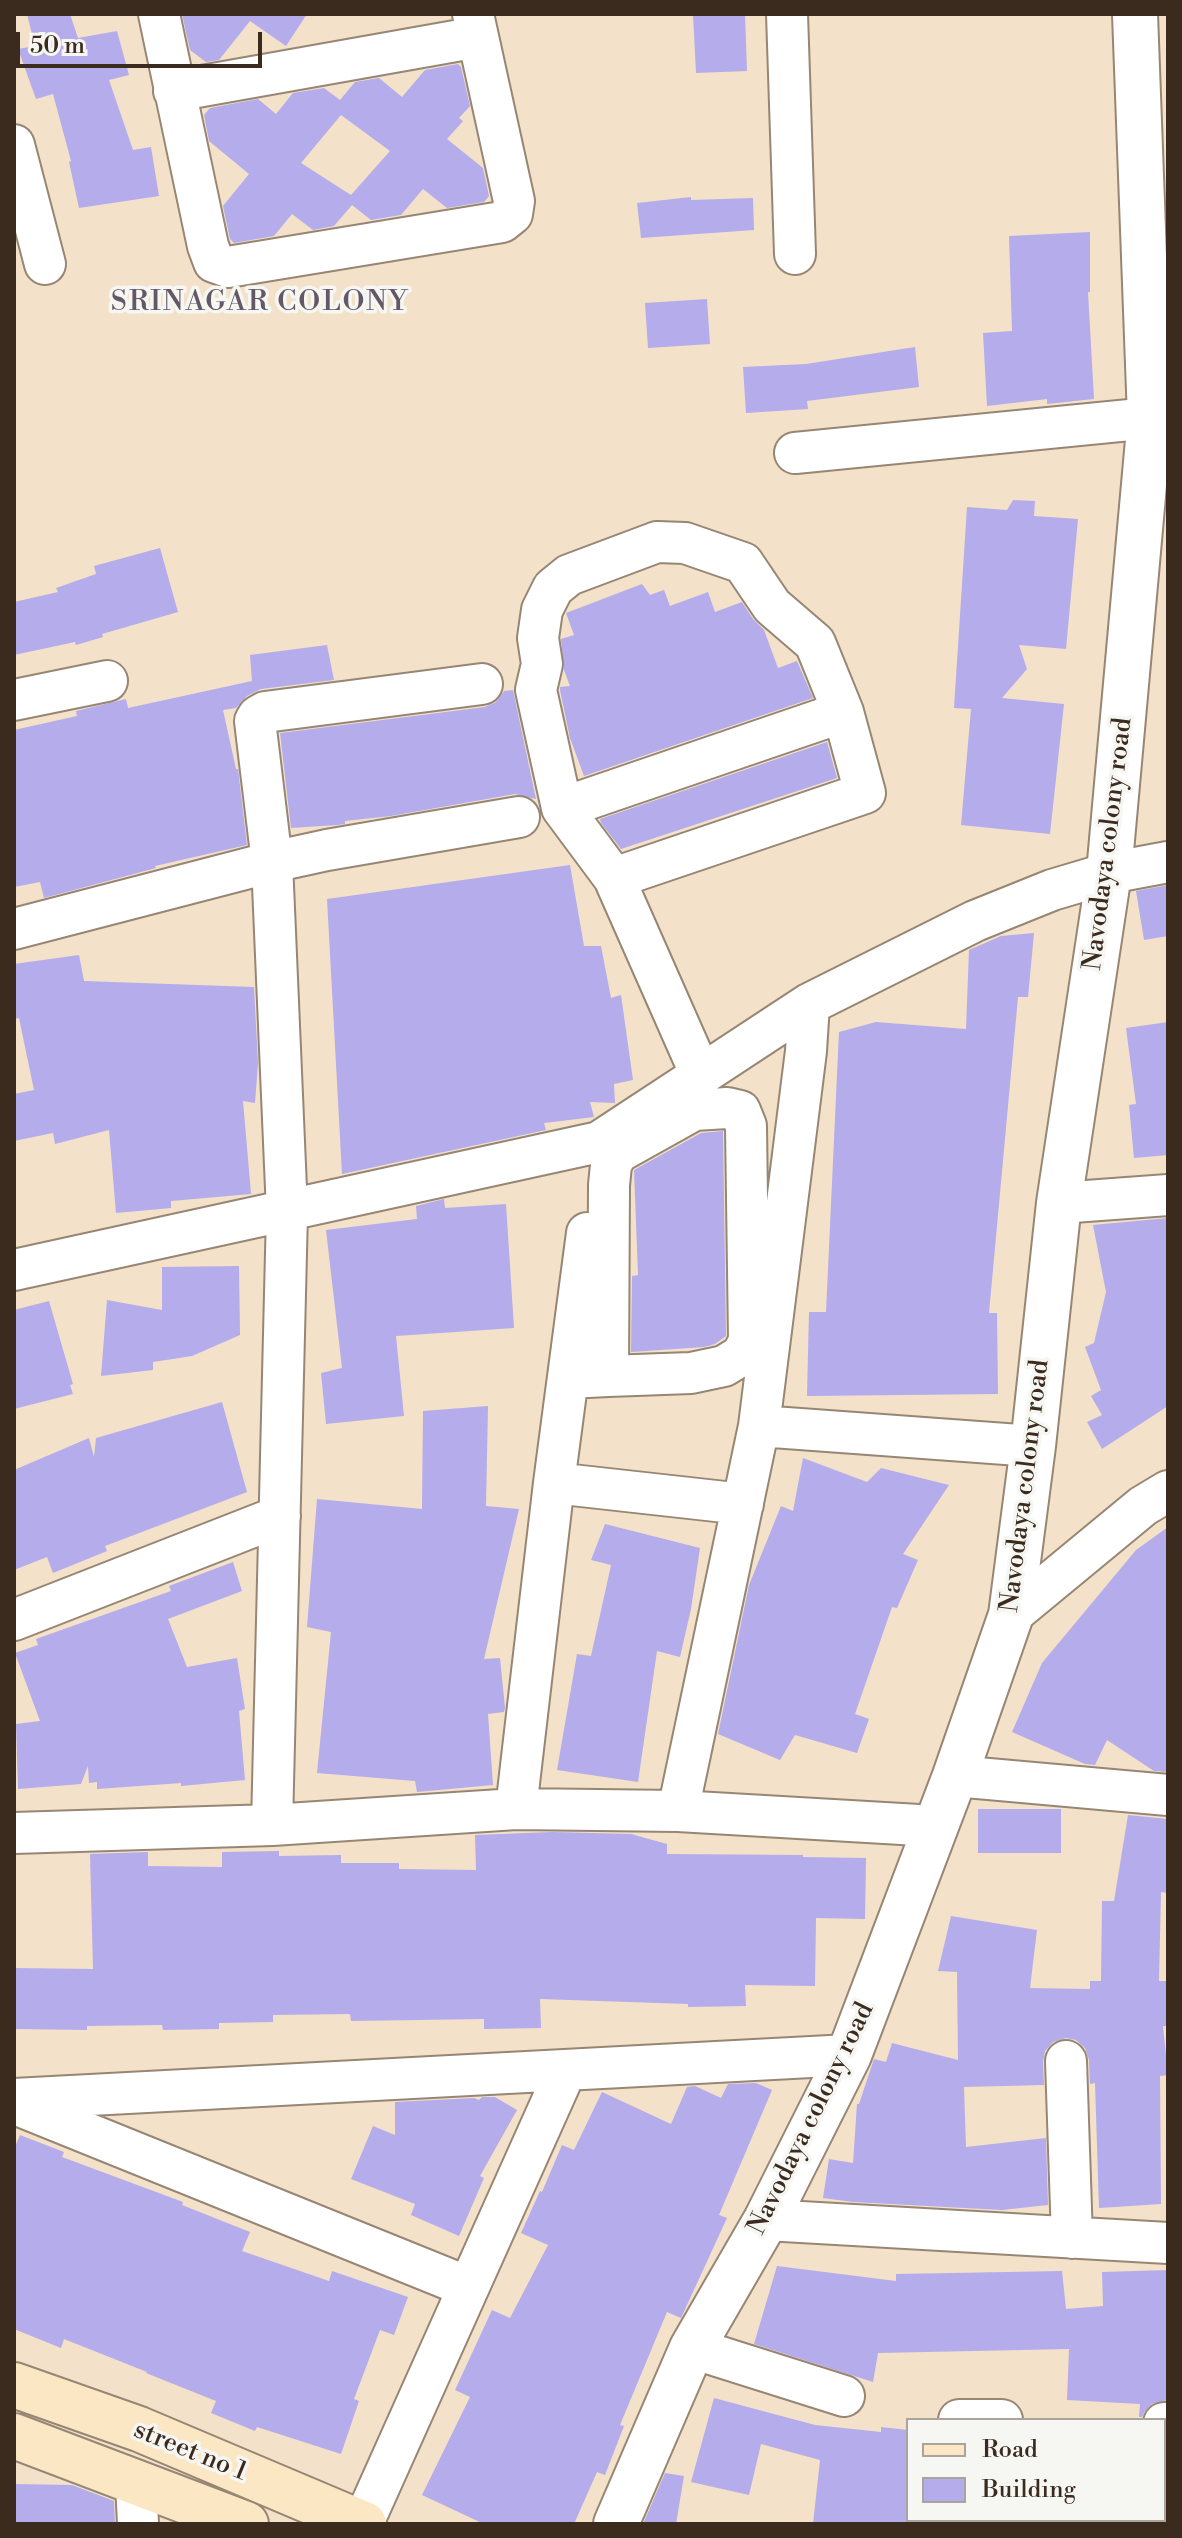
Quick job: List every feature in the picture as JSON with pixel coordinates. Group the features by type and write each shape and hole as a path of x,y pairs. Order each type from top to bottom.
{"main road":[{"name":"street no 1","path":"14,2385 139,2429 364,2524"},
{"name":"street no 1","path":"14,2436 137,2503 246,2524"}],"street":[{"path":"159,14 174,91 214,262 228,267 502,222 512,214 514,201 475,26 174,91"},
{"path":"787,14 795,254"},
{"name":"Navodaya colony road","path":"616,2524 692,2348 766,2220 849,2055 955,1776 1011,1615 1059,1203 1109,873 1159,418 1135,14"},
{"path":"14,145 45,264"},
{"path":"795,453 1159,418"},
{"path":"614,878 865,793 843,712 815,643 772,606 743,563 685,543 657,542 569,575 553,588 542,610 538,638 542,664 536,690 562,808 614,878 701,1075"},
{"path":"14,700 107,681"},
{"path":"272,1825 287,1212 272,862 255,721 265,712 482,684"},
{"path":"562,808 843,712"},
{"path":"14,929 272,862 519,817"},
{"path":"14,1270 599,1142 809,1004 975,921 1052,890 1109,873 1168,862"},
{"path":"678,1811 759,1426 806,1051 809,1004"},
{"path":"568,1378 691,1373 724,1366 742,1355 749,1341 746,1126 740,1111 727,1108 694,1110 617,1153 611,1165 608,1376"},
{"path":"516,1809 554,1483 599,1142"},
{"path":"1059,1203 1168,1195"},
{"path":"759,1426 1033,1446"},
{"path":"554,1483 743,1504"},
{"path":"1011,1615 1143,1506 1168,1491"},
{"path":"14,1620 280,1516"},
{"path":"955,1776 1168,1795"},
{"path":"14,1833 272,1825 516,1809 678,1811 936,1826"},
{"path":"14,2101 849,2055"},
{"path":"1066,2061 1072,2238"},
{"path":"364,2524 566,2070"},
{"path":"14,2101 468,2287"},
{"path":"766,2220 1168,2243"},
{"path":"692,2348 844,2396"}],"building":[{"path":"27,14 70,14 78,38 117,31 129,75 109,80 133,150 151,147 159,196 79,208 71,161 53,94 36,99 18,49 35,46"},
{"path":"182,14 307,14 286,46 250,21 219,60 206,62 190,50"},
{"path":"693,14 745,14 747,71 696,73"},
{"path":"458,64 461,67 470,106 459,118 463,121 447,139 483,168 489,196 484,202 447,208 423,189 401,215 371,220 352,205 334,226 313,230 292,214 274,236 234,243 230,239 223,206 249,174 209,141 204,115 210,108 258,99 276,114 293,93 324,88 340,100 355,82 379,78 402,97 425,70","holes":["341,115 390,151 351,195 301,163"]},
{"path":"691,197 691,200 753,198 754,230 641,238 637,203"},
{"path":"1090,232 1088,292 1094,399 1047,404 1047,399 987,406 983,333 1012,331 1009,236"},
{"path":"707,299 710,344 648,348 645,303"},
{"path":"915,347 919,387 807,401 808,409 746,413 743,367 806,364"},
{"path":"1013,500 1035,501 1034,516 1078,519 1066,649 1019,645 1027,669 1002,698 1064,704 1050,834 961,825 971,709 954,708 967,507 1007,510"},
{"path":"160,548 178,612 102,634 103,637 76,645 75,642 14,655 14,602 58,592 56,588 96,574 94,566"},
{"path":"642,584 650,595 664,590 670,606 708,592 715,612 742,602 764,630 778,668 797,661 813,698 584,776 570,738 560,690 560,687 570,686 564,670 561,639 574,635 566,613"},
{"path":"327,645 334,680 261,689 247,696 236,708 223,710 238,769 247,845 155,866 44,898 40,882 14,887 14,730 77,716 76,711 126,699 128,708 252,681 250,655"},
{"path":"513,690 536,799 515,794 345,821 345,824 291,828 280,733 485,707 496,702 504,691"},
{"path":"827,742 837,778 621,849 601,823 600,819"},
{"path":"570,865 584,946 601,946 611,998 621,995 633,1080 614,1084 615,1103 590,1102 594,1117 544,1123 546,1130 342,1174 327,899"},
{"path":"1168,885 1168,936 1144,940 1136,891"},
{"path":"1034,933 1028,997 1018,997 989,1313 997,1313 998,1394 807,1396 809,1312 826,1312 839,1032 876,1022 966,1029 969,950 1001,936"},
{"path":"79,955 84,981 254,987 258,1063 255,1103 243,1101 251,1194 171,1201 171,1208 116,1213 109,1130 55,1144 53,1133 14,1141 14,1094 34,1090 19,1018 14,1019 14,964"},
{"path":"1168,1022 1168,1155 1134,1158 1129,1105 1136,1104 1126,1028"},
{"path":"723,1131 726,1336 704,1347 631,1352 632,1276 638,1275 634,1170 701,1133"},
{"path":"444,1199 445,1208 506,1204 514,1328 396,1336 404,1416 326,1424 321,1373 342,1368 326,1230 417,1219 416,1206"},
{"path":"1168,1218 1168,1406 1102,1449 1087,1422 1102,1415 1091,1396 1101,1390 1085,1347 1094,1343 1106,1292 1093,1225"},
{"path":"239,1266 240,1335 192,1356 153,1362 153,1370 101,1376 107,1300 162,1310 162,1267"},
{"path":"49,1301 73,1384 70,1385 73,1394 14,1409 14,1310"},
{"path":"222,1402 247,1492 105,1546 107,1551 53,1573 47,1557 14,1570 14,1470 89,1438 94,1457 96,1438"},
{"path":"488,1406 486,1506 519,1509 484,1659 500,1658 505,1708 504,1712 488,1714 493,1785 417,1792 415,1781 317,1773 331,1632 307,1627 317,1499 422,1509 423,1411"},
{"path":"803,1458 867,1482 881,1468 949,1485 903,1554 918,1560 897,1608 892,1607 855,1714 869,1719 857,1753 795,1735 780,1760 718,1734 749,1585 781,1506 793,1511"},
{"path":"605,1524 700,1548 680,1657 657,1651 638,1782 557,1770 577,1654 591,1656 611,1565 591,1560"},
{"path":"1168,1527 1168,1772 1154,1771 1107,1740 1095,1765 1085,1764 1012,1732 1042,1663 1136,1550"},
{"path":"233,1562 242,1591 168,1619 187,1667 237,1658 245,1709 239,1711 245,1780 97,1789 97,1782 89,1783 88,1766 81,1784 18,1789 16,1724 40,1721 15,1653 38,1645 36,1639 171,1591 169,1586"},
{"path":"978,1809 1061,1809 1061,1853 978,1853"},
{"path":"1128,1815 1168,1819 1168,1893 1161,1892 1159,1981 1168,1981 1168,2026 1163,2026 1168,2075 1160,2076 1161,2204 1099,2208 1095,2083 1090,2084 1085,2048 1076,2040 1066,2038 1053,2042 1045,2051 1044,2085 964,2087 966,2147 1046,2138 1048,2205 1002,2210 823,2198 829,2159 853,2163 857,2104 874,2059 886,2062 892,2043 958,2060 957,1972 938,1971 951,1916 1037,1930 1030,1988 1090,1989 1090,1981 1101,1981 1102,1901 1114,1901"},
{"path":"552,1832 631,1834 667,1844 667,1854 866,1858 865,1919 816,1918 815,1986 745,1985 746,2006 688,2007 688,2004 540,1999 541,2028 484,2029 484,2019 351,2021 350,2014 273,2015 273,2022 219,2023 219,2029 163,2030 162,2025 87,2026 87,2030 14,2029 14,1968 93,1969 90,1854 148,1852 148,1866 222,1867 222,1852 279,1851 279,1856 341,1855 341,1863 399,1863 399,1869 476,1870 475,1835"},
{"path":"756,2083 772,2090 719,2215 727,2218 681,2318 667,2312 620,2425 624,2426 605,2475 597,2472 574,2524 484,2524 422,2495 470,2397 455,2390 492,2310 510,2318 548,2245 521,2233 562,2145 574,2150 602,2092 671,2124 687,2087 695,2086 721,2098 728,2084"},
{"path":"495,2097 517,2110 480,2176 484,2178 459,2236 411,2215 415,2204 351,2179 373,2126 395,2135 395,2102 479,2100"},
{"path":"20,2135 64,2152 62,2157 183,2202 182,2205 250,2232 242,2251 329,2281 332,2271 408,2297 394,2335 380,2330 354,2399 359,2401 341,2454 257,2427 255,2431 211,2413 216,2401 64,2339 61,2348 14,2329 14,2149"},
{"path":"777,2266 896,2281 896,2274 1062,2271 1066,2309 1103,2306 1102,2272 1168,2270 1168,2400 1152,2404 1139,2417 1140,2404 1067,2400 1069,2349 878,2353 873,2382 754,2344"},
{"path":"714,2398 815,2425 881,2432 881,2427 906,2430 908,2524 813,2524 820,2460 761,2444 749,2495 691,2482"},
{"path":"665,2473 684,2476 676,2524 643,2524"},
{"path":"14,2484 72,2485 114,2501 115,2524 14,2524"}],"district":[{"name":"SRINAGAR COLONY","path":"260,303"}]}
